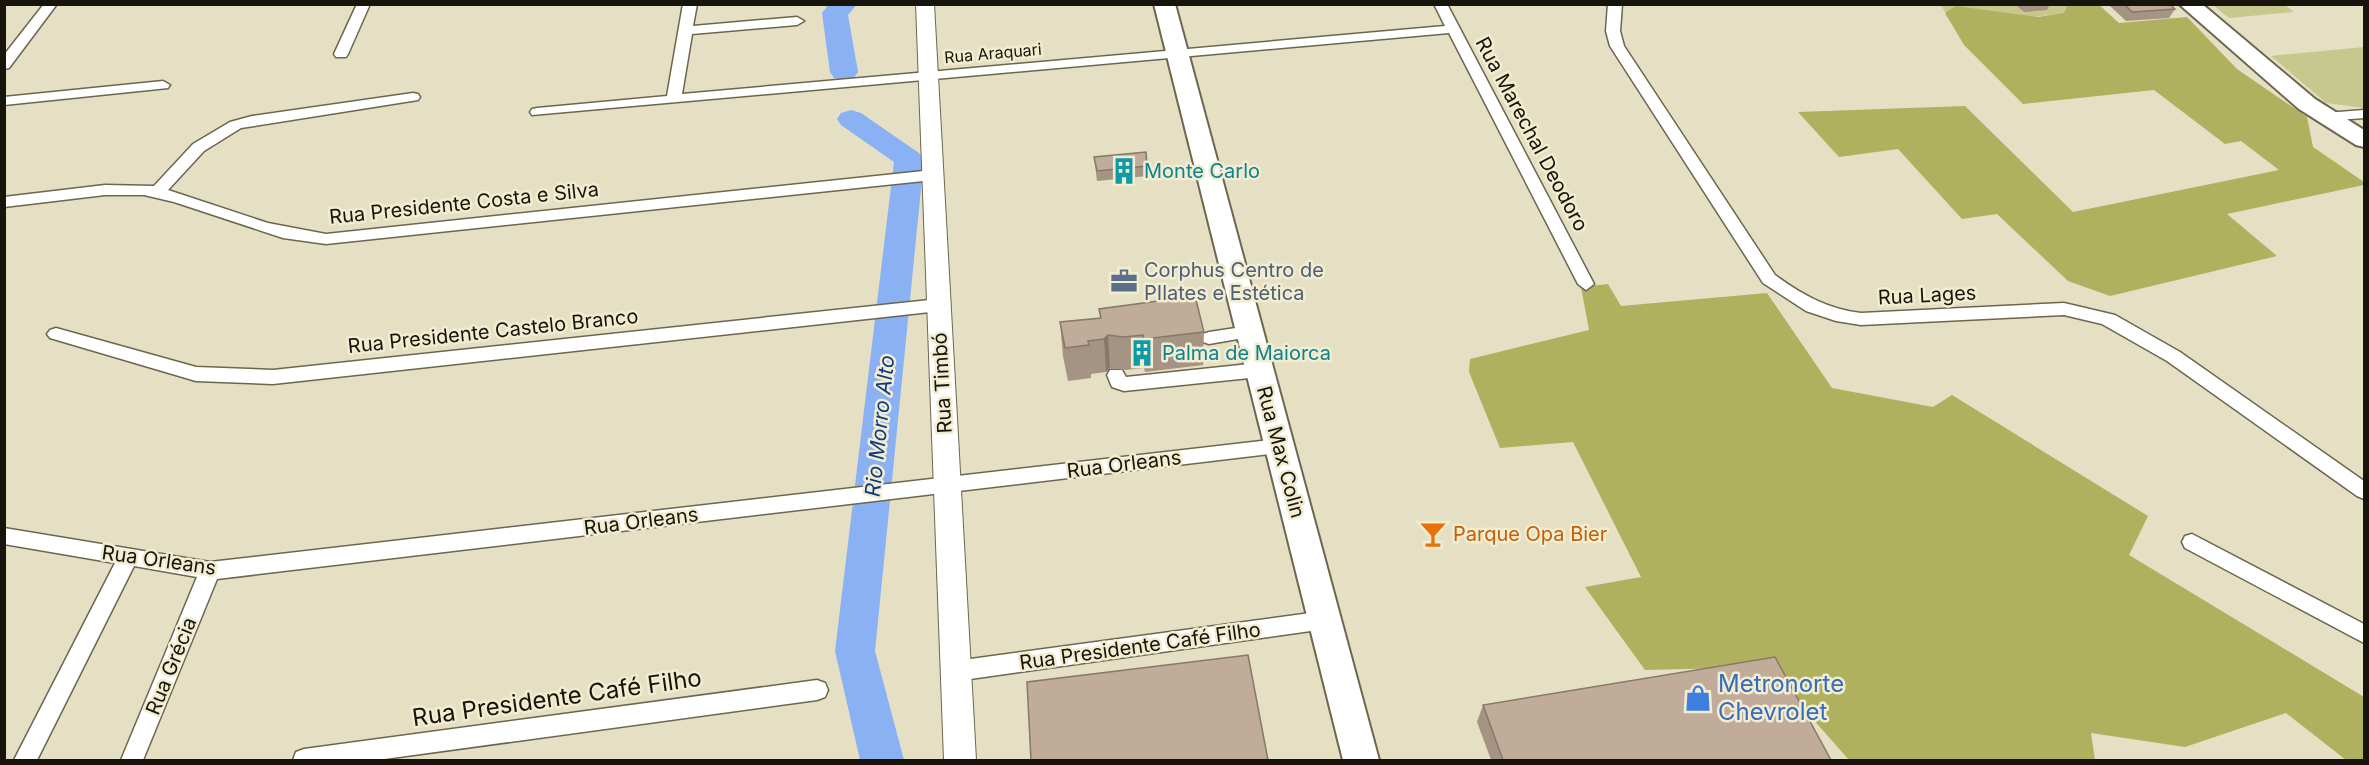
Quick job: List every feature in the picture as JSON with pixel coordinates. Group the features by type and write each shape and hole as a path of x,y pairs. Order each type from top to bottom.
{"main road":[{"name":"Rua Timbó","path":"925,4 928,77 927,307 947,484 960,760"},
{"name":"Rua Max Colin","path":"1164,4 1361,760"},
{"path":"2189,4 2325,117 2364,140"}],"street":[{"path":"4,65 51,4"},
{"path":"341,54 364,4"},
{"path":"674,100 690,4"},
{"name":"Rua Marechal Deodoro","path":"1440,4 1586,284"},
{"name":"Rua Lages","path":"1615,4 1613,31 1617,46 1769,279 1788,295 1812,308 1838,317 1861,320 2064,309 2082,310 2105,317 2161,349 2364,491"},
{"path":"686,31 797,21"},
{"name":"Rua Araquari","path":"537,112 1453,29"},
{"path":"4,101 163,84"},
{"path":"158,192 198,146 231,125 413,97"},
{"path":"2325,117 2364,114"},
{"name":"Rua Presidente Costa e Silva","path":"4,202 126,190 158,192 291,235 326,239 926,175"},
{"name":"Rua Presidente Castelo Branco","path":"56,334 196,374 273,377 927,307"},
{"path":"1209,338 1249,332"},
{"path":"1116,375 1118,382 1125,384 1259,370"},
{"name":"Rua Orleans","path":"4,536 210,571 1279,446"},
{"path":"2192,542 2364,634"},
{"path":"25,760 128,558"},
{"name":"Rua Grécia","path":"132,760 210,571"},
{"name":"Rua Presidente Café Filho","path":"956,671 1324,620"},
{"name":"Rua Presidente Café Filho","path":"304,760 817,690"}],"green space":[{"path":"2099,4 2104,9 1953,26 1941,5"},
{"path":"2213,5 2285,5 2294,12 2229,18"},
{"path":"2364,47 2364,108 2326,103 2271,56"}],"shaded area":[{"path":"2068,5 2099,5 2119,23 2187,17 2237,69 2307,117 2313,147 2364,182 2364,185 2227,214 2277,256 2110,296 2068,281 1997,214 1962,219 1898,149 1839,157 1798,112 1965,106 2073,212 2279,170 2241,141 2225,144 2154,90 2023,104 1964,45 1945,13 1956,6 2038,17 2064,13"},
{"path":"1608,284 1621,306 1767,293 1832,388 1933,407 1952,395 2148,516 2129,555 2364,697 2364,760 2346,760 2286,713 2185,747 2091,733 2095,760 1849,760 1767,667 1645,670 1585,587 1641,577 1573,442 1500,448 1469,372 1470,359 1589,330 1581,287"}],"building":[{"path":"2124,4 2170,4 2175,9 2132,12"},
{"path":"1146,152 1147,166 1097,171 1094,157"},
{"path":"1195,296 1204,332 1144,339 1143,335 1123,337 1108,335 1104,339 1088,341 1089,345 1065,348 1060,322 1101,318 1099,309"},
{"path":"1248,655 1268,760 1031,760 1027,682"},
{"name":"Metronorte Chevrolet","path":"1775,657 1831,760 1503,760 1483,705"}],"waterway":[{"name":"Rio Morro Alto","path":"844,72 835,13 845,4"},
{"name":"Rio Morro Alto","path":"851,119 909,159 855,651 882,760"}],"place":[{"name":"Monte Carlo","path":"1124,171"},
{"name":"Corphus Centro de PIlates e Estética","path":"1124,281"},
{"name":"Palma de Maiorca","path":"1142,353"},
{"name":"Parque Opa Bier","path":"1433,534"},
{"name":"Metronorte Chevrolet","path":"1698,698"}]}
